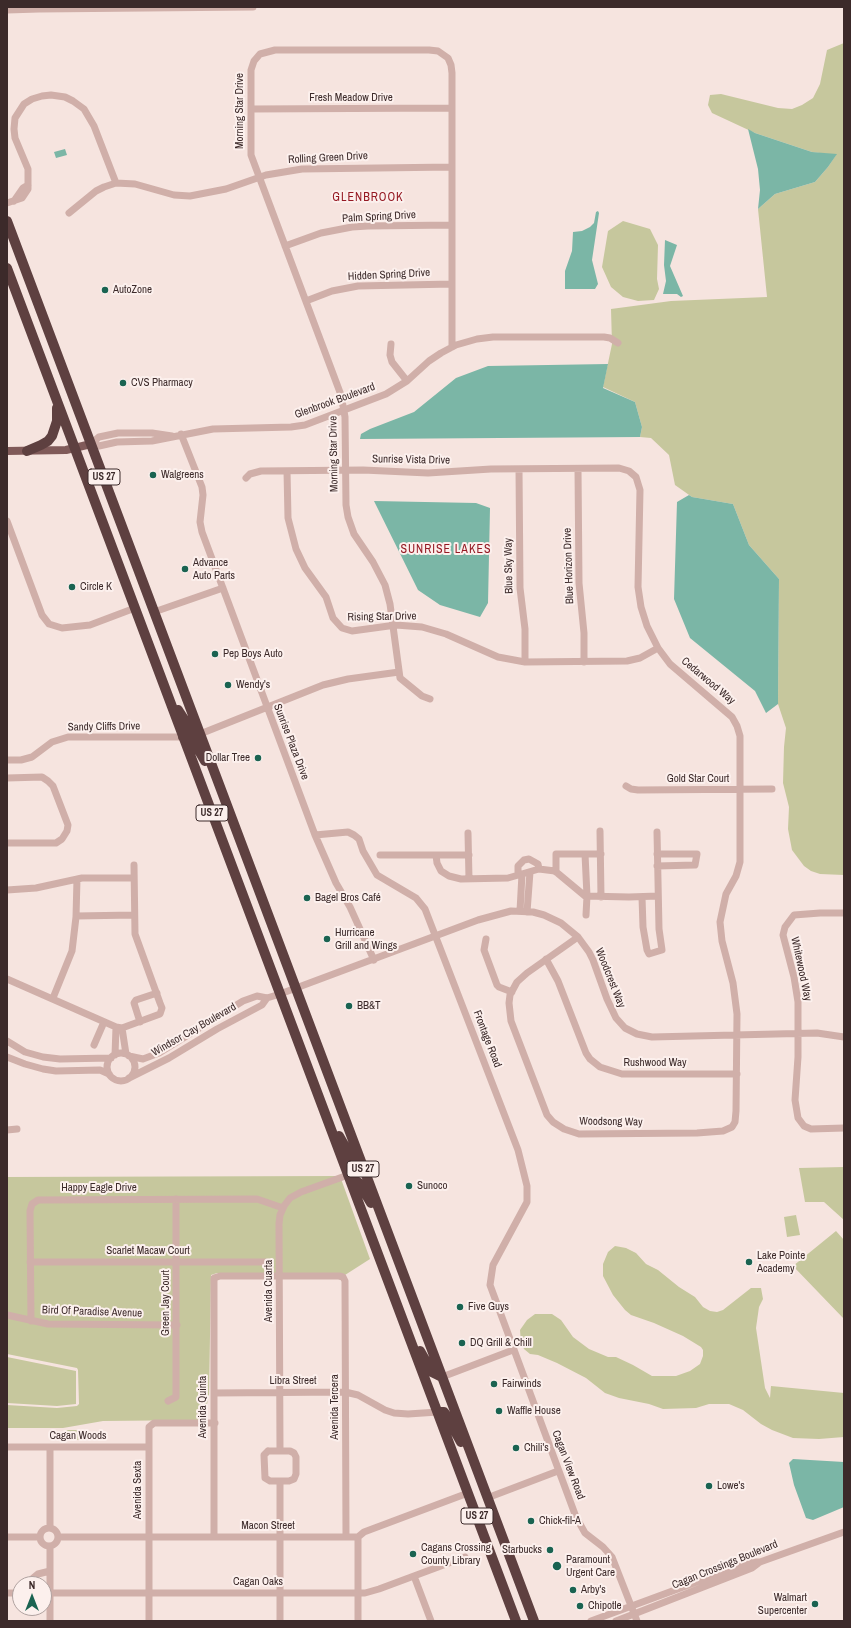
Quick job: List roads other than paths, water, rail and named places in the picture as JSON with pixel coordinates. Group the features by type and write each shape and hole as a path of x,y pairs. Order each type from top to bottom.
{"highway":[{"name":"US 27","path":"7,221 534,1621"},
{"path":"7,235 20,256"},
{"name":"US 27","path":"7,268 516,1621"},
{"path":"27,451 48,441 52,436 57,421 57,400"},
{"path":"167,692 191,730 200,734"},
{"path":"183,737 194,742 217,779"},
{"path":"326,1116 351,1157 361,1163"},
{"path":"348,1175 360,1183 384,1223"},
{"path":"405,1327 432,1372 442,1377"},
{"path":"438,1412 444,1412 446,1414 461,1443 489,1518 498,1525"}],"main road":[{"path":"7,451 75,449 91,444"}],"street":[{"path":"7,10 36,8 253,7"},
{"name":"Morning Star Drive","path":"399,672 388,598 382,578 373,562 357,540 349,522 346,505 344,410 337,384 251,152 251,70 253,56 275,50 429,50 447,53 452,69 452,347"},
{"path":"10,202 22,198 28,191 28,169 15,138 14,121 19,110 28,101 37,97 51,95 65,97 73,101 87,112 116,183 96,191 69,213"},
{"name":"Fresh Meadow Drive","path":"251,109 452,108"},
{"name":"Rolling Green Drive","path":"116,183 138,184 180,196 194,196 226,189 260,177 287,171 317,168 452,167"},
{"name":"Palm Spring Drive","path":"286,246 322,233 352,227 452,225"},
{"name":"Hidden Spring Drive","path":"306,301 338,290 358,286 452,284"},
{"name":"Glenbrook Boulevard","path":"91,444 99,446 118,442 152,441 213,428 296,427 305,425 386,394 407,381 433,358 452,347 471,340 493,338 604,337 610,338 618,343"},
{"path":"391,344 390,355 392,362 407,381"},
{"name":"Sunrise Plaza Drive","path":"181,434 202,487 203,496 201,527 267,708 315,834 336,883 350,907 374,960"},
{"name":"Sunrise Vista Drive","path":"246,478 250,474 258,471 346,470 428,473 578,468"},
{"name":"Cedarwood Way","path":"578,468 623,469 632,473 638,480 640,490 638,594 644,619 658,648 674,668 725,709 735,721 739,731 740,862 736,876 726,894 720,922 722,941 735,997 737,1036"},
{"name":"Blue Horizon Drive","path":"578,468 579,583 584,633 584,662"},
{"name":"Blue Sky Way","path":"519,469 520,582 525,634 525,662"},
{"name":"Rising Star Drive","path":"287,471 288,512 294,542 306,568 326,597 335,622 342,628 352,631 392,626 417,626 434,630 498,657 525,662 627,662 644,656 658,648"},
{"path":"7,522 42,615 49,624 62,628 90,625 135,608"},
{"path":"154,612 223,588"},
{"path":"200,734 335,681 399,672 400,678 422,696 430,699"},
{"name":"Sandy Cliffs Drive","path":"7,760 21,760 32,757 52,742 68,737 183,737"},
{"path":"7,778 42,778 48,781 54,786 68,824 67,832 62,839 56,843 7,843"},
{"name":"Gold Star Court","path":"626,786 631,789 638,790 772,789"},
{"path":"600,831 601,897"},
{"name":"Frontage Road","path":"315,834 348,832 358,839 377,875 416,898 426,909 518,1150 527,1186 527,1202 493,1265 490,1285 513,1350"},
{"path":"642,897 643,928 649,954 662,950 659,929 657,832"},
{"path":"468,833 469,879"},
{"path":"556,872 556,854 601,854"},
{"path":"585,854 587,896 586,915"},
{"path":"657,854 697,854 695,865 657,866"},
{"path":"380,855 469,855"},
{"path":"436,855 437,863 441,872 460,879 508,878 539,869 556,872 587,896 658,896"},
{"path":"523,912 518,866 524,860 529,859 538,864 539,869"},
{"path":"7,979 119,1028 160,1014 162,1008 135,934 134,865"},
{"path":"523,912 530,872"},
{"path":"7,890 36,888 77,879 134,878"},
{"path":"53,998 72,951 76,916 77,879"},
{"name":"Woodcrest Way","path":"280,994 490,916 511,911 544,915 554,919 578,937 593,960 612,1013 618,1022 625,1028 637,1034 652,1037 798,1034 822,1034 844,1037"},
{"name":"Whitewood Way","path":"798,1034 797,995 790,960 783,941 783,930 794,915 844,913"},
{"path":"76,916 134,915"},
{"name":"Woodsong Way","path":"578,937 527,973 517,982 508,1003 510,1018 547,1115 553,1122 564,1129 579,1134 697,1133 723,1131 730,1128 735,1122 737,1036"},
{"path":"486,939 484,950 497,985 512,992"},
{"name":"Rushwood Way","path":"546,960 558,981 586,1053 590,1059 600,1067 622,1074 737,1074"},
{"path":"140,1022 134,1003 136,1000 157,994"},
{"name":"Windsor Cay Boulevard","path":"7,1041 25,1052 43,1057 67,1059 127,1055 143,1059 150,1057 194,1032 243,1001 257,996 267,998 280,994"},
{"name":"Windsor Cay Boulevard","path":"129,1078 169,1058 217,1029 262,1005 267,998"},
{"path":"94,1045 104,1022"},
{"path":"7,1057 25,1064 56,1071 100,1070 109,1074 116,1080 125,1080 132,1075 134,1067 132,1059 127,1055 119,1028"},
{"path":"109,1074 107,1065 113,1056 119,1028"},
{"path":"194,1032 199,1040"},
{"path":"798,1034 795,1092 798,1118 804,1126 811,1129 844,1128"},
{"path":"7,1130 17,1129"},
{"path":"283,1208 290,1198 301,1192 348,1175"},
{"name":"Green Jay Court","path":"168,1401 176,1397 176,1199"},
{"name":"Happy Eagle Drive","path":"31,1321 30,1209 33,1203 38,1200 257,1199 283,1208"},
{"name":"Avenida Cuarta","path":"280,1450 279,1224 283,1208"},
{"name":"Scarlet Macaw Court","path":"30,1262 266,1262"},
{"name":"Avenida Quinta","path":"214,1537 215,1277 280,1276"},
{"name":"Avenida Tercera","path":"280,1276 339,1276 343,1277 345,1281 346,1537"},
{"name":"Bird Of Paradise Avenue","path":"7,1315 48,1324 177,1325"},
{"path":"442,1377 513,1350"},
{"name":"Cagan View Road","path":"513,1350 558,1471 580,1525 588,1536 603,1547 612,1557 638,1621"},
{"name":"Libra Street","path":"214,1393 346,1392 358,1394 385,1410 394,1413 408,1414 438,1412"},
{"name":"Avenida Sexta","path":"149,1621 149,1427 153,1423 215,1422"},
{"name":"Cagan Woods","path":"7,1447 149,1447"},
{"path":"50,1447 50,1527"},
{"path":"280,1450 292,1451 294,1453 296,1457 295,1478 291,1481 280,1481 267,1480 264,1475 265,1452 280,1450"},
{"path":"487,1498 558,1471"},
{"path":"280,1481 280,1621"},
{"name":"Macon Street","path":"59,1537 358,1537 364,1532 468,1493"},
{"path":"40,1537 44,1529 50,1527 57,1531 59,1537 55,1544 50,1546"},
{"name":"Cagan Crossings Boulevard","path":"633,1610 751,1562 760,1562 844,1532"},
{"path":"7,1537 40,1537"},
{"path":"40,1537 42,1542 50,1546"},
{"path":"358,1537 358,1621"},
{"path":"49,1576 50,1546"},
{"name":"Cagan Oaks","path":"52,1593 372,1592 465,1557"},
{"path":"36,1576 50,1571"},
{"path":"414,1576 431,1621"},
{"path":"591,1621 633,1610"},
{"path":"616,1621 633,1610"}],"water":[{"path":"748,129 755,133 812,152 837,154 815,182 775,194 758,209 760,190 758,169"},
{"path":"65,149 67,155 56,158 54,152"},
{"path":"598,211 599,213 592,260 598,284 595,289 565,289 565,271 572,251 573,232 582,231 590,227 594,223 596,212"},
{"path":"665,240 677,245 670,266 683,296 681,297 677,294 663,294 666,281 664,265"},
{"path":"608,364 603,388 635,402 642,427 640,437 360,439 361,434 370,429 414,412 456,378 488,366"},
{"path":"689,495 692,497 733,504 749,545 779,579 778,704 766,713 755,691 690,638 674,599 677,502"},
{"path":"374,501 476,503 490,508 488,603 480,617 440,605 418,590"},
{"path":"793,1459 844,1462 844,1507 813,1520 806,1518 794,1485 789,1463"}],"place":[{"name":"AutoZone","path":"105,290"},
{"name":"CVS Pharmacy","path":"123,383"},
{"name":"Walgreens","path":"153,475"},
{"name":"Advance Auto Parts","path":"185,569"},
{"name":"Circle K","path":"72,587"},
{"name":"Pep Boys Auto","path":"215,654"},
{"name":"Wendy's","path":"228,685"},
{"name":"Dollar Tree","path":"258,758"},
{"name":"Bagel Bros Café","path":"307,898"},
{"name":"Hurricane Grill and Wings","path":"327,939"},
{"name":"BB&T","path":"349,1006"},
{"name":"Sunoco","path":"409,1186"},
{"name":"Lake Pointe Academy","path":"749,1262"},
{"name":"Five Guys","path":"460,1307"},
{"name":"DQ Grill & Chill","path":"462,1343"},
{"name":"Fairwinds","path":"494,1384"},
{"name":"Waffle House","path":"499,1411"},
{"name":"Chili's","path":"516,1448"},
{"name":"Lowe's","path":"709,1486"},
{"name":"Chick-fil-A","path":"531,1521"},
{"name":"Starbucks","path":"550,1550"},
{"name":"Cagans Crossing County Library","path":"413,1554"},
{"name":"Paramount Urgent Care","path":"557,1566"},
{"name":"Arby's","path":"573,1590"},
{"name":"Walmart Supercenter","path":"815,1604"},
{"name":"Chipotle","path":"580,1606"}],"district":[{"name":"GLENBROOK","path":"368,198"},
{"name":"SUNRISE LAKES","path":"446,550"}]}
